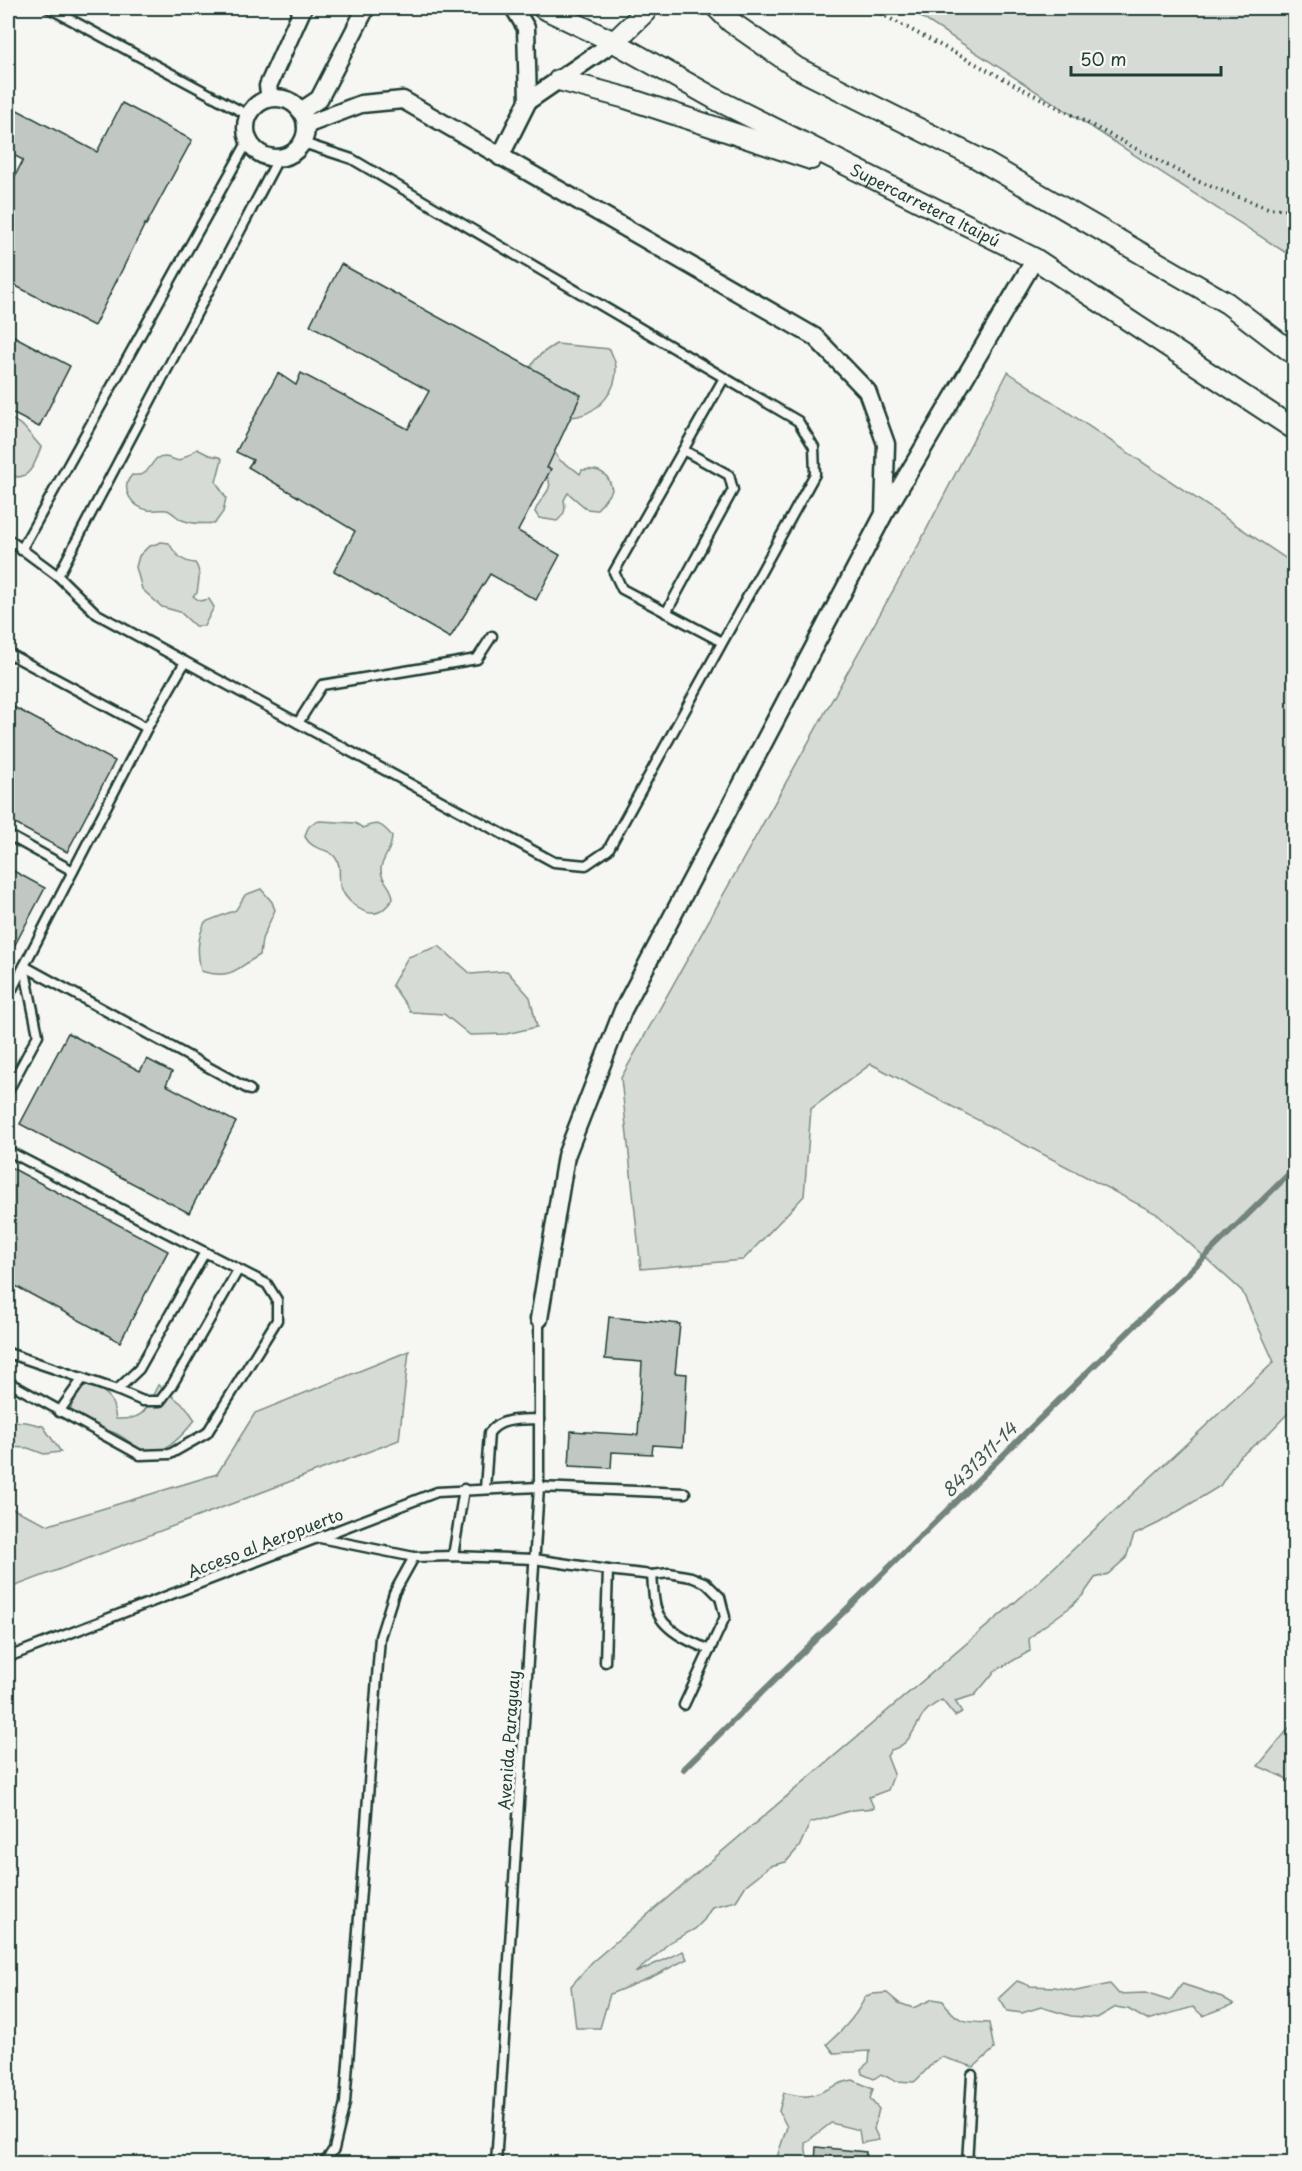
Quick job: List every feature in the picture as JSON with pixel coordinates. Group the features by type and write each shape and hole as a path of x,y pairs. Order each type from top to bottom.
{"street":[{"path":"270,98 268,86 303,8"},
{"path":"304,118 287,100 270,98 254,107 248,115 245,124 248,141 259,154 278,159 294,153 303,143 304,118 319,99 366,8"},
{"path":"500,158 528,101 526,28 514,8"},
{"name":"Supercarretera Itaipú","path":"543,8 614,42 719,101 1035,259 1294,429"},
{"path":"528,101 614,42 645,12 646,8"},
{"path":"717,8 731,22 797,68 977,158 1227,303 1294,354"},
{"path":"559,80 626,98 791,151 914,197"},
{"path":"304,118 361,104 403,100 500,158 815,337 867,391 886,444 884,514"},
{"path":"539,1319 566,1156 623,1010 884,514 1035,259"}],"lane":[{"path":"49,8 248,115"},
{"path":"21,550 248,141"},
{"path":"8,539 58,576 97,614 554,862 586,865 608,850 815,474 814,447 798,421 352,159 303,143"},
{"path":"58,576 278,159"},
{"path":"722,642 622,589 614,572 724,378"},
{"path":"666,613 732,490 729,475 683,450"},
{"path":"298,723 322,685 477,659 492,636"},
{"path":"8,653 147,728"},
{"path":"8,997 147,728 185,662"},
{"path":"8,836 73,871"},
{"path":"24,966 250,1090"},
{"path":"8,1091 38,1035 24,966"},
{"path":"8,1151 267,1284 277,1300 277,1320 207,1433 170,1454 140,1455 8,1382"},
{"path":"117,1390 140,1369 205,1252"},
{"path":"8,1353 143,1401 160,1401 172,1385 238,1270"},
{"name":"Avenida Paraguay","path":"496,2163 539,1486 539,1319"},
{"path":"59,1412 83,1378"},
{"path":"485,1489 489,1432 503,1421 539,1419"},
{"name":"Acceso al Aeropuerto","path":"8,1657 437,1492 539,1486 685,1493"},
{"path":"453,1556 464,1490"},
{"path":"320,1538 414,1557 534,1559 652,1575 669,1573 691,1577 706,1583 720,1597 725,1617 684,1706"},
{"path":"324,2163 334,2149 345,2103 380,1637 394,1593 414,1557"},
{"path":"605,1662 608,1570"},
{"path":"652,1575 656,1607 661,1619 675,1632 710,1650"},
{"path":"967,2163 972,2075"}],"path":[{"path":"870,8 1197,181 1268,208 1294,210"}],"shaded area":[{"path":"907,8 1294,8 1294,258"},
{"path":"556,344 610,349 616,366 614,384 606,398 586,413 559,417 526,381 536,359"},
{"path":"1008,372 1294,564 1294,1407 1268,1434 1238,1458 1220,1486 1159,1523 1134,1535 1126,1558 1108,1574 1095,1578 1083,1595 1069,1608 1029,1639 1030,1651 995,1671 975,1695 955,1701 962,1712 955,1716 942,1700 931,1706 907,1741 891,1750 887,1756 894,1774 888,1790 869,1797 874,1808 852,1810 810,1823 799,1847 786,1862 770,1866 746,1885 736,1901 712,1907 695,1929 668,1943 635,1973 683,1951 687,1959 652,1977 610,1994 600,2028 576,2028 571,1986 592,1962 1034,1586 1274,1362 1242,1291 1157,1214 871,1064 811,1109 804,1196 743,1260 641,1269 621,1078 919,544"},
{"path":"8,417 23,426 41,447 30,470 21,477 8,474"},
{"path":"553,446 558,458 580,474 582,470 593,470 602,472 608,479 612,490 596,510 587,509 568,493 564,500 564,512 557,521 539,518 535,512 549,487 547,477 542,471"},
{"path":"197,449 222,459 216,482 226,498 223,512 215,523 186,521 167,510 148,510 132,501 127,486 132,475 141,475 147,471 157,458 166,457 179,461"},
{"path":"161,542 169,543 179,557 195,563 199,582 197,593 193,596 200,601 209,599 214,607 204,626 195,626 180,612 162,607 142,589 136,567 139,556 148,547"},
{"path":"320,821 355,823 363,828 376,824 392,836 381,873 391,890 393,899 383,910 367,912 349,901 340,884 339,867 335,857 328,851 313,845 305,837 310,826"},
{"path":"261,889 272,902 275,910 262,939 260,955 227,974 201,971 198,946 205,922 236,910 245,895"},
{"path":"439,946 471,974 507,971 530,997 537,1027 506,1034 470,1035 444,1014 411,1012 392,985 408,957"},
{"path":"409,1351 399,1440 8,1589 8,1507 49,1525 217,1474 255,1413"},
{"path":"86,1384 100,1389 108,1396 116,1419 134,1417 144,1411 158,1385 186,1407 195,1420 170,1445 154,1452 146,1451 115,1433 86,1423 70,1411 75,1395"},
{"path":"8,1421 43,1426 61,1452 44,1454 28,1448 8,1447"},
{"path":"1294,1722 1294,1782 1258,1766"},
{"path":"1017,1981 1030,1986 1076,1991 1110,1984 1119,1994 1145,1993 1170,2001 1182,1984 1222,1997 1234,2004 1203,2016 1193,2007 1147,2020 1128,2009 1116,2007 1097,2018 1071,2016 1041,2007 1022,2013 1007,2011 999,1998"},
{"path":"887,1993 899,2003 913,2008 933,1999 943,2001 953,2014 962,2020 989,2023 994,2049 974,2067 942,2057 914,2082 895,2081 881,2074 874,2079 862,2074 861,2069 869,2062 870,2051 834,2053 827,2044 849,2023 865,1997 871,1994"},
{"path":"853,2080 873,2089 870,2099 879,2109 874,2129 879,2140 861,2143 859,2130 831,2123 805,2143 808,2163 775,2163 787,2127 779,2111 784,2093 808,2096"}],"building":[{"path":"122,103 192,140 145,224 94,326 8,282 8,190 23,160 8,152 8,105 97,152"},
{"path":"341,264 581,395 547,468 551,469 518,531 560,555 536,600 490,574 450,638 334,571 355,531 248,467 253,460 236,452 278,373 296,385 301,373 408,429 429,391 310,325"},
{"path":"8,333 70,366 39,427 8,411"},
{"path":"8,704 115,761 67,852 8,820"},
{"path":"8,868 45,888 8,958"},
{"path":"68,1033 140,1071 147,1059 172,1072 166,1085 236,1122 189,1213 20,1124"},
{"path":"8,1166 168,1251 120,1342 8,1282"},
{"path":"609,1317 680,1324 675,1373 687,1374 683,1447 653,1445 652,1454 612,1452 611,1468 569,1466 571,1431 638,1435 642,1362 605,1359"},
{"path":"816,2147 866,2152 865,2163 815,2163"}],"waterway":[{"name":"8431311-14","path":"684,1769 1294,1169"}]}
